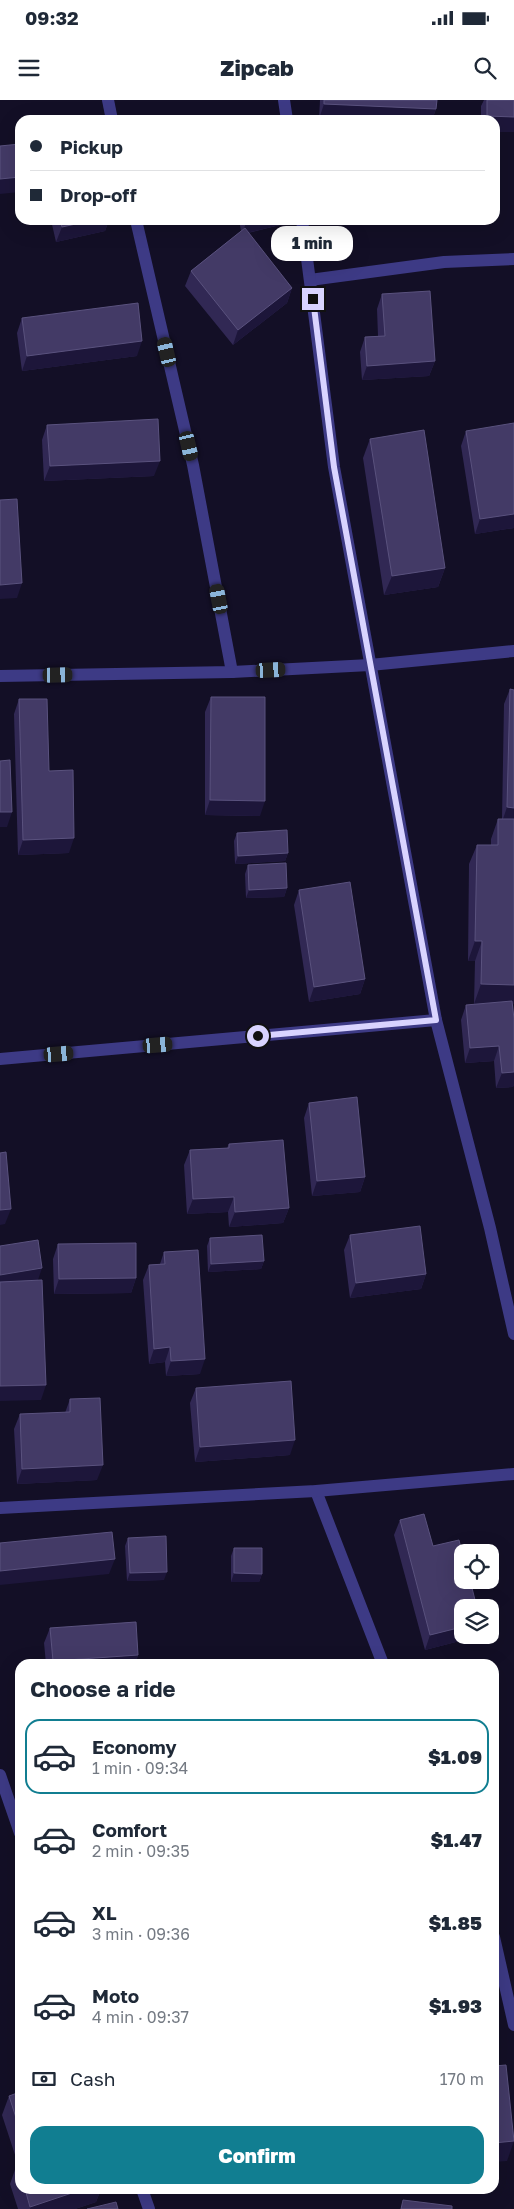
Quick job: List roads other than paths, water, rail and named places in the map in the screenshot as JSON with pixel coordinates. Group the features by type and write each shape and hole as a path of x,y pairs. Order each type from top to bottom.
{"street":[{"path":"108,100 111,115"},
{"path":"284,100 286,115"},
{"path":"137,225 193,465 232,672"},
{"path":"303,225 334,467 436,1020 490,1228 514,1334"},
{"path":"310,280 444,262 514,259"},
{"path":"0,676 232,672 370,665 514,651"},
{"path":"0,1060 436,1020"},
{"path":"0,1508 316,1491 514,1474"},
{"path":"316,1491 381,1659"},
{"path":"0,1776 15,1819"},
{"path":"499,1959 514,2024"},
{"path":"144,2194 149,2209"}]}
